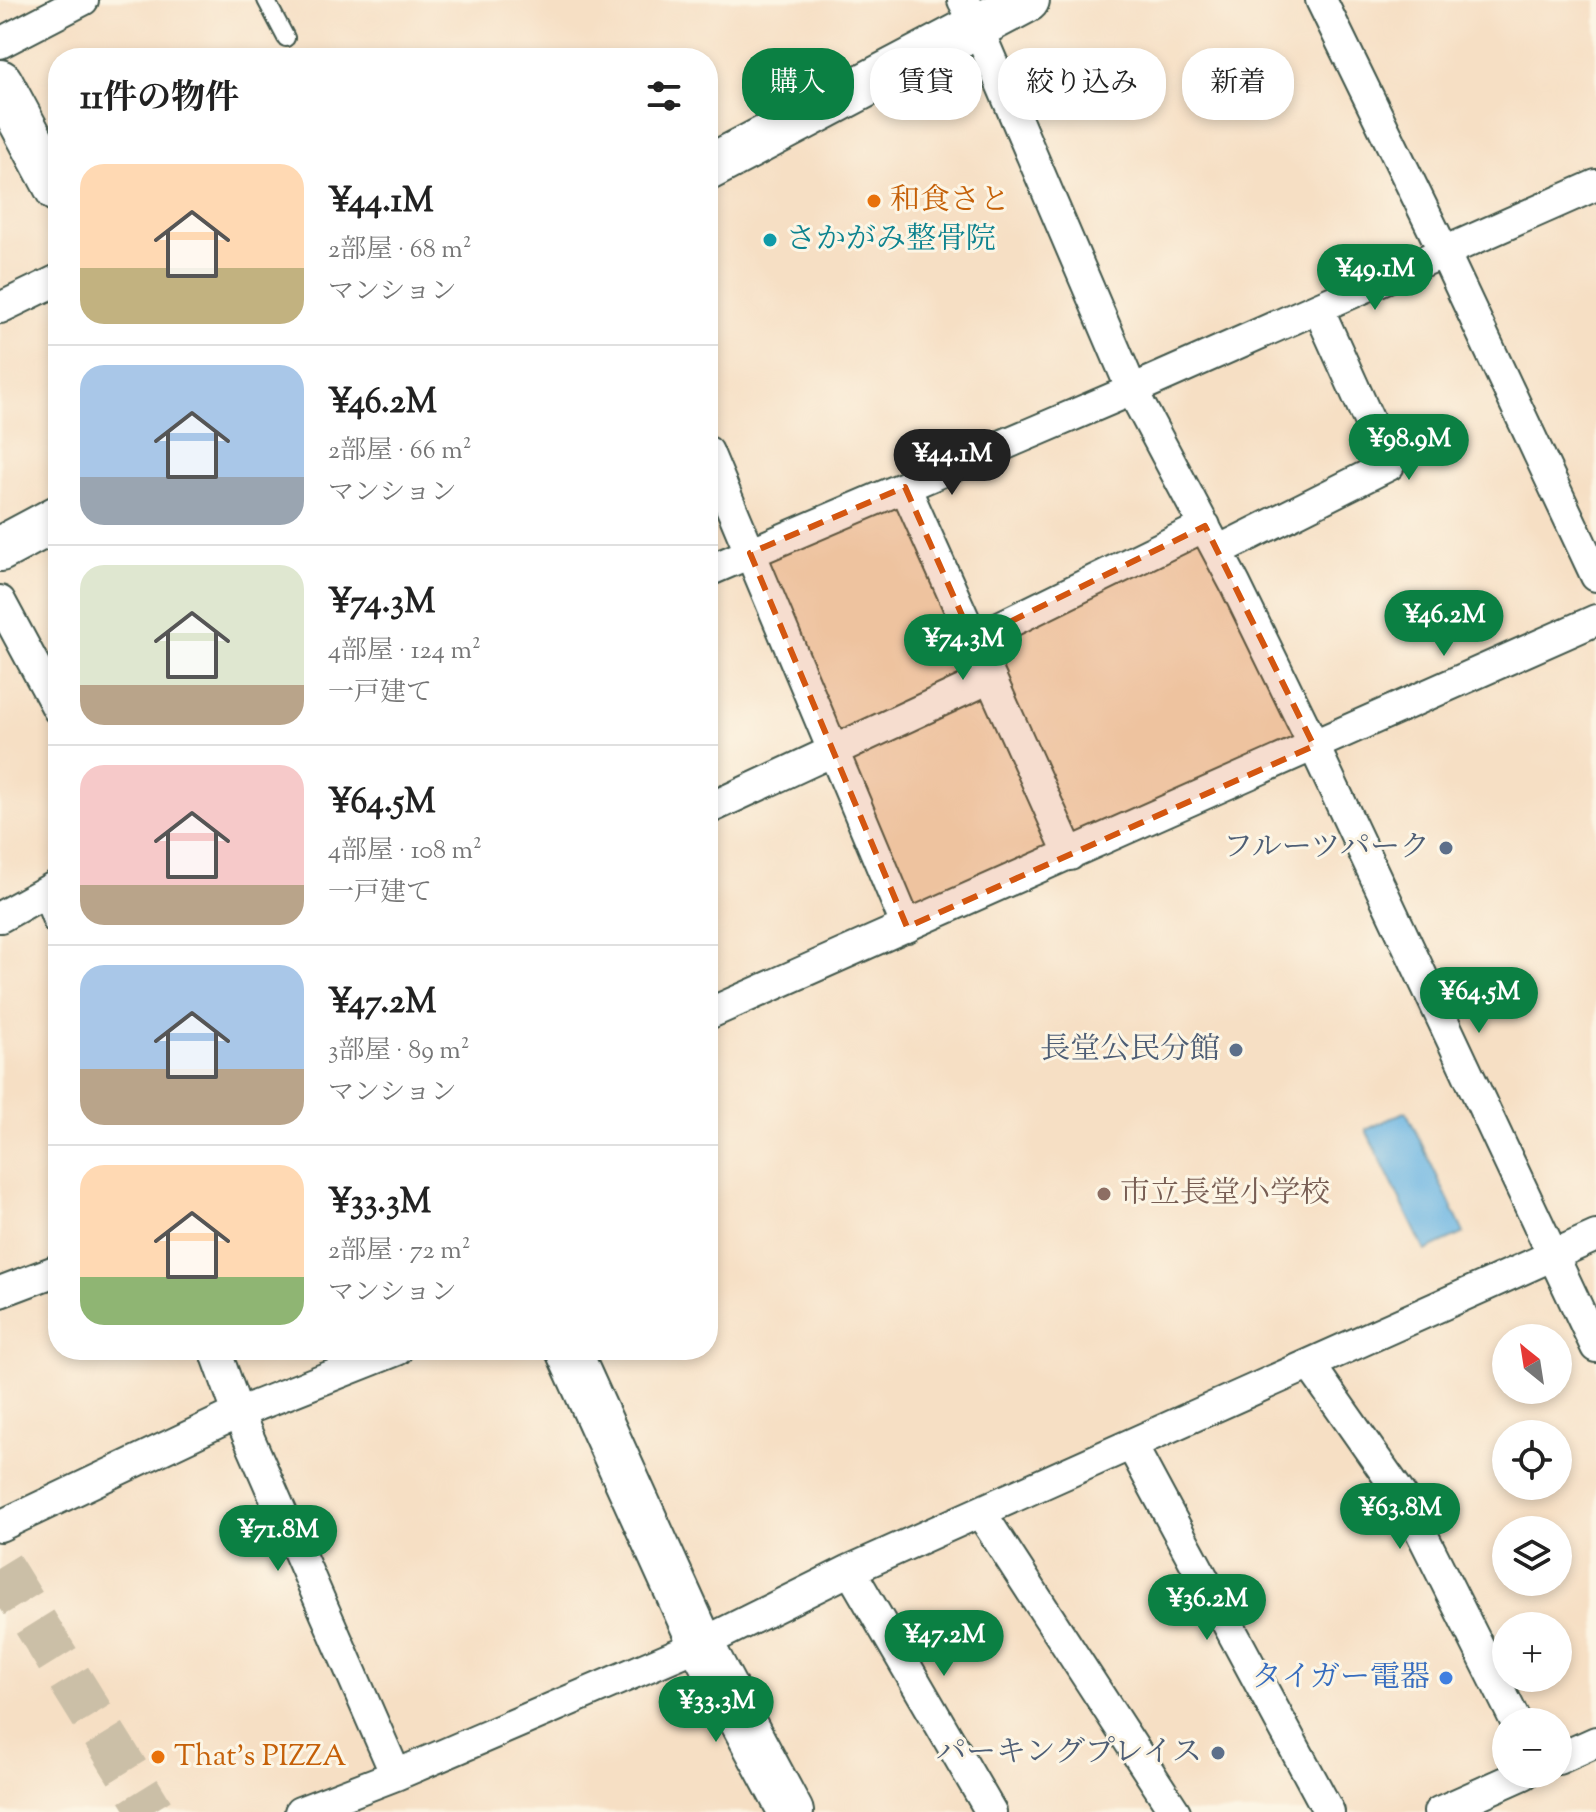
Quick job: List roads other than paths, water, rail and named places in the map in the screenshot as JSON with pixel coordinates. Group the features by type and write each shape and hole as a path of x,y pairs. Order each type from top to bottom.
{"street":[{"path":"0,43 83,0"},
{"path":"718,162 970,13 1027,0"},
{"path":"1321,0 1444,252 1596,576"},
{"path":"970,13 1132,390 1212,539 1314,746 1596,1347"},
{"path":"1,86 48,172"},
{"path":"718,567 1132,390 1596,185"},
{"path":"0,308 48,285"},
{"path":"973,640 1389,465 1318,308"},
{"path":"718,476 907,927"},
{"path":"905,487 1070,855"},
{"path":"0,549 48,523"},
{"path":"0,601 48,690"},
{"path":"718,1010 1596,620"},
{"path":"718,804 990,678"},
{"path":"0,917 48,890"},
{"path":"300,1812 396,1775 701,1644 850,1570 1596,1236"},
{"path":"0,1292 48,1274"},
{"path":"219,1360 238,1413 396,1775"},
{"path":"0,1526 238,1413 372,1360"},
{"path":"573,1360 701,1644 791,1812"},
{"path":"1310,1365 1406,1502 1509,1708"},
{"path":"1132,1446 1329,1812"},
{"path":"981,1513 1175,1812"},
{"path":"850,1570 991,1812"},
{"path":"1572,1753 1596,1742"},
{"path":"1439,1812 1493,1788"}],"lane":[{"path":"266,0 286,38"}],"water":[{"path":"1406,1111 1464,1233 1425,1251 1366,1130"}],"tunnel":[{"path":"0,1566 152,1812"}],"place":[{"name":"和食さと","path":"874,201"},
{"name":"さかがみ整骨院","path":"770,240"},
{"name":"フルーツパーク","path":"1446,848"},
{"name":"長堂公民分館","path":"1236,1050"},
{"name":"市立長堂小学校","path":"1104,1194"},
{"name":"タイガー電器","path":"1446,1678"},
{"name":"パーキングプレイス","path":"1218,1753"},
{"name":"That's PIZZA","path":"158,1757"}]}
